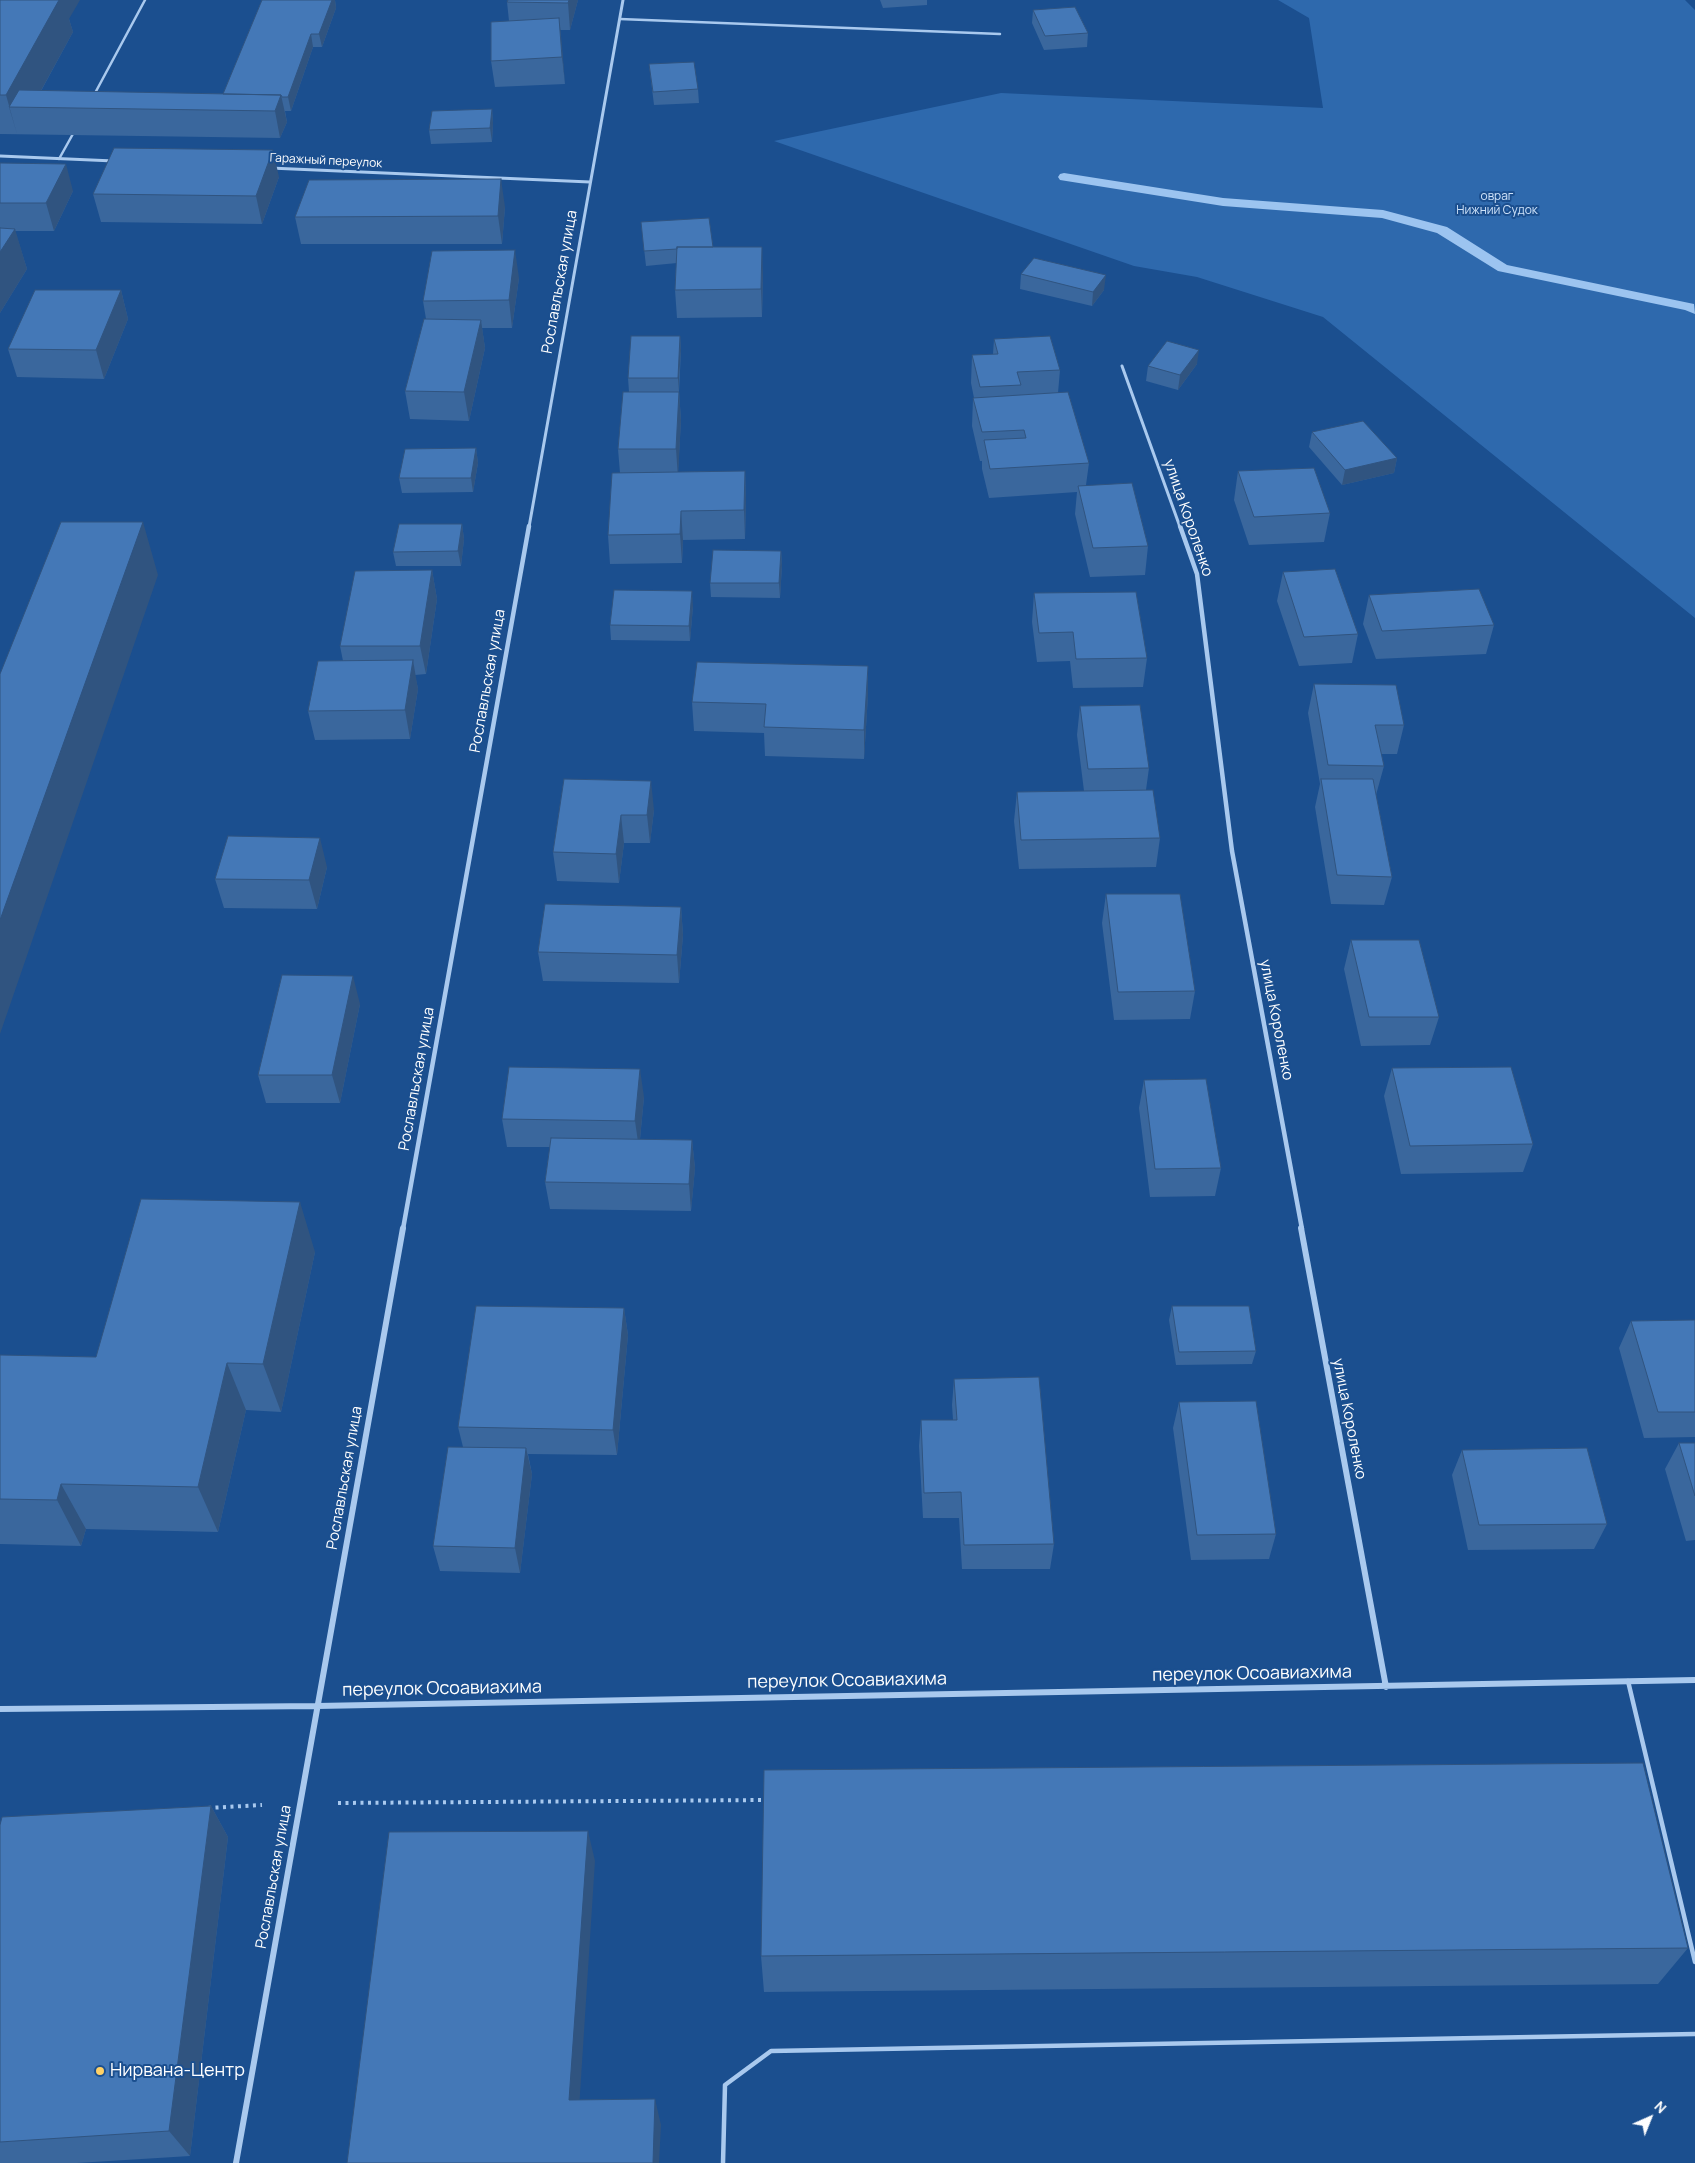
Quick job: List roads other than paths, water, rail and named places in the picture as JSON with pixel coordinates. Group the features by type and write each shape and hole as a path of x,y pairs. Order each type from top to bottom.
{"street":[{"name":"Рославльская улица","path":"236,2163 623,0"},
{"path":"0,156 118,161"},
{"name":"Гаражный переулок","path":"264,168 590,182"},
{"name":"улица Короленко","path":"1122,366 1197,574 1232,851 1386,1687"},
{"name":"переулок Осоавиахима","path":"0,1710 317,1706 1695,1680"}],"lane":[{"path":"91,100 145,0"},
{"path":"620,19 1000,34"},
{"path":"59,159 78,125"},
{"path":"1628,1681 1695,1962"},
{"path":"724,2163 725,2085 771,2051 1695,2034"}],"waterway":[{"path":"1064,177 1223,202 1383,214 1442,230 1503,268 1689,307 1695,310"}],"place":[{"name":"Нирвана-Центр","path":"100,2071"}],"park label":[{"name":"овраг Нижний Судок","path":"1497,204"}]}
